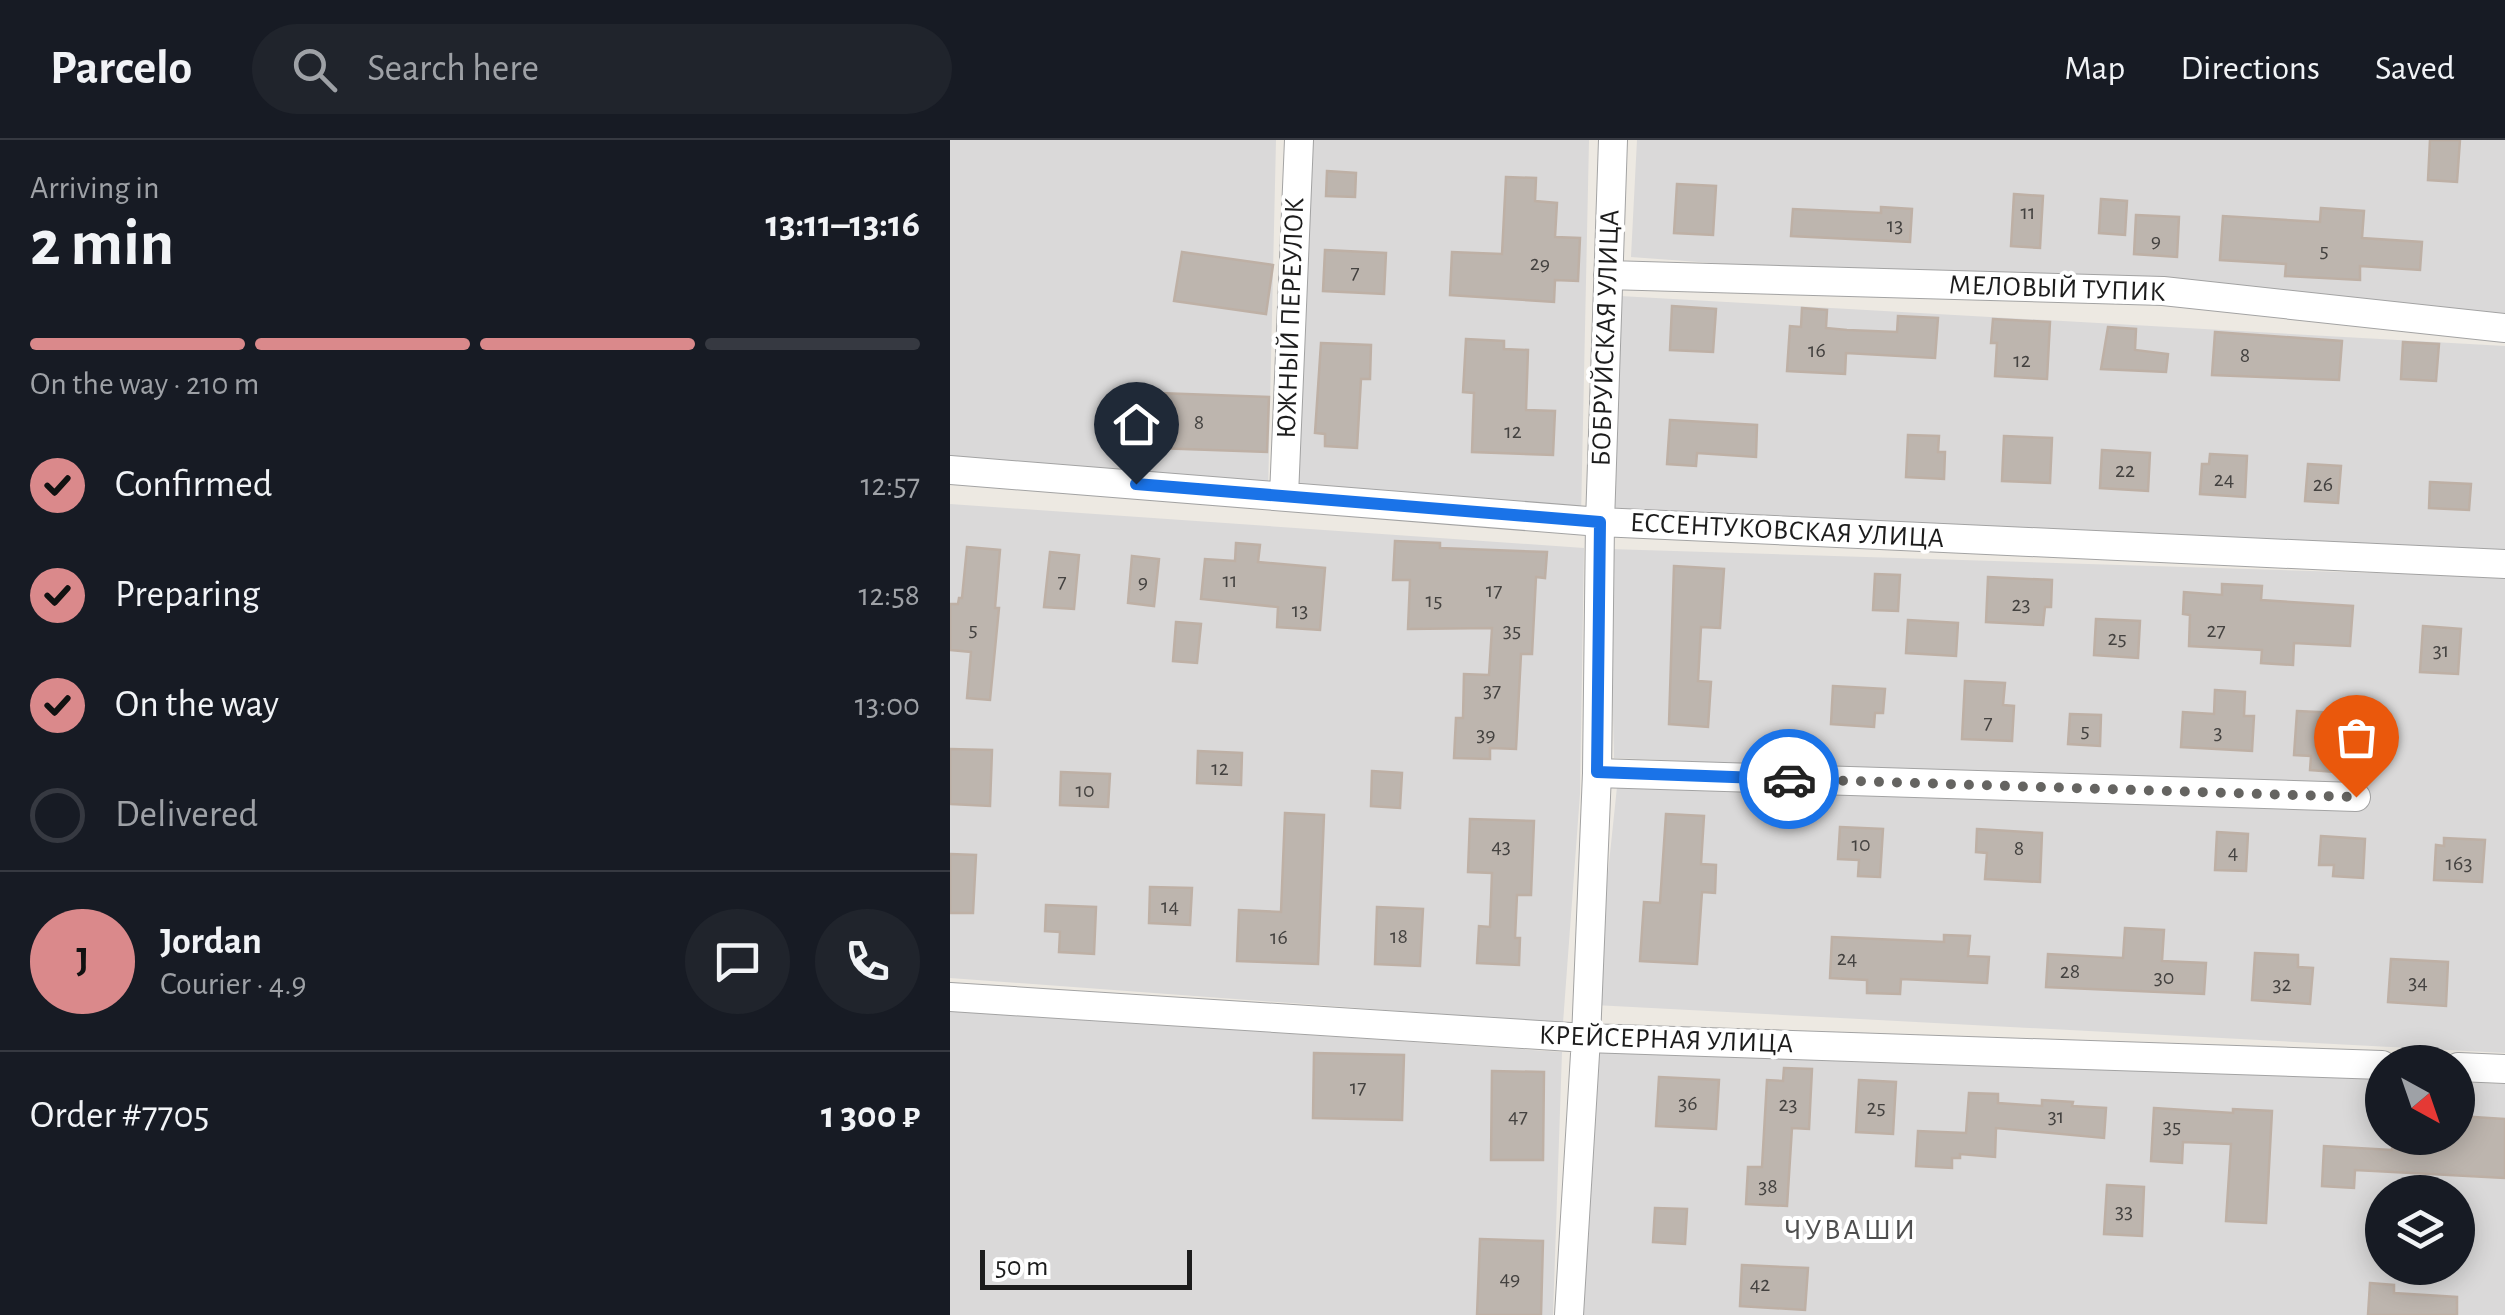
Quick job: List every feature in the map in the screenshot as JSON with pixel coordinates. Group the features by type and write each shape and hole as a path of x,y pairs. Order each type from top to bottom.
{"street":[{"name":"ЮЖНЫЙ ПЕРЕУЛОК","path":"1284,496 1299,140"},
{"name":"БОБРУЙСКАЯ УЛИЦА","path":"1570,1315 1597,772 1600,522 1613,140"},
{"name":"МЕЛОВЫЙ ТУПИК","path":"1608,274 2162,291 2505,328"},
{"name":"ЕССЕНТУКОВСКАЯ УЛИЦА","path":"950,470 1600,522 2505,564"},
{"path":"1597,772 2356,797"},
{"name":"КРЕЙСЕРНАЯ УЛИЦА","path":"950,997 1586,1038 2365,1064"},
{"path":"2475,1068 2505,1069"}],"shaded area":[{"path":"950,140 1276,140 1268,493 950,460"},
{"path":"1296,140 1589,140 1581,517 1281,496"},
{"path":"1637,140 2505,140 2505,322 1631,257"},
{"path":"1620,296 2505,346 2505,550 1611,516"},
{"path":"950,504 1584,548 1580,794 1563,1023 950,978"},
{"path":"1609,549 2505,577 2505,1053 2475,1051 2475,1045 2365,1046 1594,1005 1617,787 2366,808 2366,790 1614,758"},
{"path":"950,1011 1562,1052 1553,1315 950,1315"},
{"path":"1591,1034 2365,1077 2365,1155 2475,1155 2475,1083 2505,1084 2505,1315 1577,1315"}],"building":[{"path":"2430,140 2460,140 2457,182 2428,180"},
{"path":"1327,171 1356,173 1355,197 1326,196"},
{"path":"1506,177 1536,178 1535,201 1557,203 1555,237 1580,238 1578,281 1555,280 1554,302 1450,295 1452,252 1502,254"},
{"path":"1677,184 1716,186 1713,235 1674,233"},
{"path":"2014,194 2043,196 2040,248 2011,246"},
{"path":"2101,199 2127,201 2125,235 2099,233"},
{"path":"1881,207 1912,209 1910,242 1791,236 1793,209 1881,213"},
{"path":"2321,208 2364,211 2362,238 2422,242 2420,270 2360,266 2360,280 2285,276 2286,264 2220,260 2223,216 2320,222"},
{"path":"2136,215 2179,217 2177,257 2134,254"},
{"path":"1325,250 1386,253 1384,294 1323,291"},
{"path":"1182,252 1273,265 1266,314 1174,301"},
{"path":"1672,306 1716,309 1713,352 1670,350"},
{"path":"1802,308 1827,310 1826,328 1847,330 1897,332 1898,316 1938,318 1935,358 1846,353 1845,374 1787,371 1790,326 1801,327"},
{"path":"1993,319 2050,322 2047,379 1995,376 1997,343 1991,343"},
{"path":"2108,327 2136,329 2135,350 2168,354 2166,372 2101,369"},
{"path":"2215,332 2342,341 2339,380 2212,375"},
{"path":"1466,339 1504,341 1504,349 1528,350 1526,410 1555,411 1553,455 1472,452 1474,393 1463,392"},
{"path":"2403,342 2439,344 2436,381 2401,379"},
{"path":"1321,343 1371,345 1370,379 1361,379 1357,448 1325,446 1325,434 1315,433"},
{"path":"1130,392 1269,397 1267,452 1128,447"},
{"path":"1670,420 1757,425 1756,457 1697,453 1696,466 1667,464"},
{"path":"1908,435 1939,436 1938,452 1945,452 1944,479 1906,477"},
{"path":"2004,436 2052,438 2050,483 2002,481"},
{"path":"2102,450 2150,453 2148,491 2100,488"},
{"path":"2210,454 2247,456 2245,497 2200,494 2202,464 2209,464"},
{"path":"2308,464 2341,466 2338,503 2305,501"},
{"path":"2430,482 2471,484 2469,510 2429,508"},
{"path":"1395,541 1440,543 1440,548 1547,552 1545,578 1536,577 1532,654 1521,654 1516,749 1490,748 1490,759 1454,758 1456,718 1463,718 1464,674 1489,675 1492,628 1408,629 1410,580 1393,580"},
{"path":"1236,543 1260,545 1258,562 1325,568 1320,630 1277,627 1278,607 1201,599 1205,559 1235,561"},
{"path":"967,547 1000,550 990,700 967,698 971,652 950,650 950,604 958,604 962,598"},
{"path":"1050,552 1079,555 1074,609 1044,607"},
{"path":"1132,556 1159,559 1154,606 1128,603"},
{"path":"1674,566 1724,569 1720,628 1701,627 1698,681 1711,682 1708,727 1669,724"},
{"path":"1875,574 1900,575 1898,611 1873,610"},
{"path":"1988,577 2052,580 2051,607 2045,607 2043,625 1986,622"},
{"path":"2222,584 2262,586 2261,600 2353,606 2350,646 2294,643 2293,665 2261,663 2262,650 2189,646 2190,615 2183,614 2184,592 2222,595"},
{"path":"2096,619 2140,621 2138,658 2094,655"},
{"path":"1908,620 1958,623 1956,656 1906,653"},
{"path":"1176,622 1201,624 1197,663 1173,661"},
{"path":"2423,626 2461,629 2458,674 2420,672"},
{"path":"1965,681 2005,683 2003,705 2014,706 2012,741 1962,739"},
{"path":"1833,686 1885,689 1883,713 1875,713 1874,727 1831,724"},
{"path":"2215,690 2245,692 2244,716 2254,716 2252,751 2181,747 2183,712 2214,714"},
{"path":"2297,711 2339,713 2335,772 2310,770 2311,756 2294,755"},
{"path":"2070,714 2101,715 2100,746 2068,744"},
{"path":"950,749 992,750 990,806 950,804"},
{"path":"1198,751 1242,753 1241,785 1197,783"},
{"path":"1372,771 1402,773 1400,808 1371,806"},
{"path":"1061,772 1110,774 1108,807 1060,805"},
{"path":"1285,813 1324,815 1318,964 1237,961 1239,910 1281,912"},
{"path":"1666,814 1704,816 1701,864 1716,865 1715,893 1702,892 1697,964 1640,961 1644,902 1660,903"},
{"path":"1470,819 1534,821 1531,895 1517,895 1515,938 1520,938 1519,965 1477,963 1479,926 1490,927 1492,873 1468,872"},
{"path":"1840,827 1883,829 1880,877 1858,876 1859,860 1838,859"},
{"path":"1977,829 2042,833 2040,882 1985,879 1987,853 1976,852"},
{"path":"2217,832 2248,834 2246,871 2215,870"},
{"path":"2321,836 2365,839 2363,878 2333,876 2334,865 2319,865"},
{"path":"2444,838 2485,840 2482,882 2434,880 2436,845 2444,846"},
{"path":"950,854 976,855 973,913 950,913"},
{"path":"1150,887 1192,888 1190,925 1149,923"},
{"path":"1046,905 1096,907 1094,954 1059,952 1060,932 1045,931"},
{"path":"1377,907 1423,909 1420,966 1375,964"},
{"path":"2125,928 2164,930 2162,961 2206,963 2204,994 2046,987 2048,954 2123,958"},
{"path":"1944,935 1970,936 1968,956 1989,957 1987,983 1901,979 1900,994 1867,993 1867,980 1830,978 1832,937 1944,942"},
{"path":"2255,953 2298,955 2298,967 2313,968 2310,1004 2252,1000"},
{"path":"2391,959 2448,962 2446,1006 2388,1002"},
{"path":"1314,1053 1404,1055 1402,1120 1313,1118"},
{"path":"1784,1068 1812,1069 1809,1129 1792,1128 1787,1206 1746,1204 1748,1167 1762,1167 1767,1080 1783,1081"},
{"path":"1492,1071 1544,1072 1543,1160 1491,1160"},
{"path":"1659,1077 1719,1080 1716,1129 1656,1126"},
{"path":"1859,1080 1896,1082 1893,1134 1856,1132"},
{"path":"1969,1093 1998,1094 1998,1103 2042,1106 2042,1100 2106,1108 2104,1138 1996,1128 1995,1157 1960,1154 1960,1158 1952,1158 1952,1168 1916,1166 1918,1131 1966,1133"},
{"path":"2154,1108 2272,1111 2266,1223 2226,1221 2231,1144 2183,1142 2182,1163 2151,1161"},
{"path":"2475,1117 2505,1119 2505,1178 2355,1170 2354,1188 2322,1186 2324,1146 2365,1148 2365,1155 2475,1155"},
{"path":"2107,1185 2144,1187 2142,1236 2104,1234"},
{"path":"1655,1208 1687,1209 1685,1244 1653,1242"},
{"path":"1480,1239 1543,1241 1541,1315 1477,1315"},
{"path":"1742,1265 1808,1268 1805,1310 1740,1306"},
{"path":"2370,1285 2394,1285 2394,1293 2457,1297 2457,1315 2368,1315"}],"way so far":[{"path":"1789,779 2356,797"}],"district":[{"name":"ЧУВАШИ","path":"1851,1230"}],"route":[{"path":"1136,484 1600,522 1597,772 1789,779"}]}
